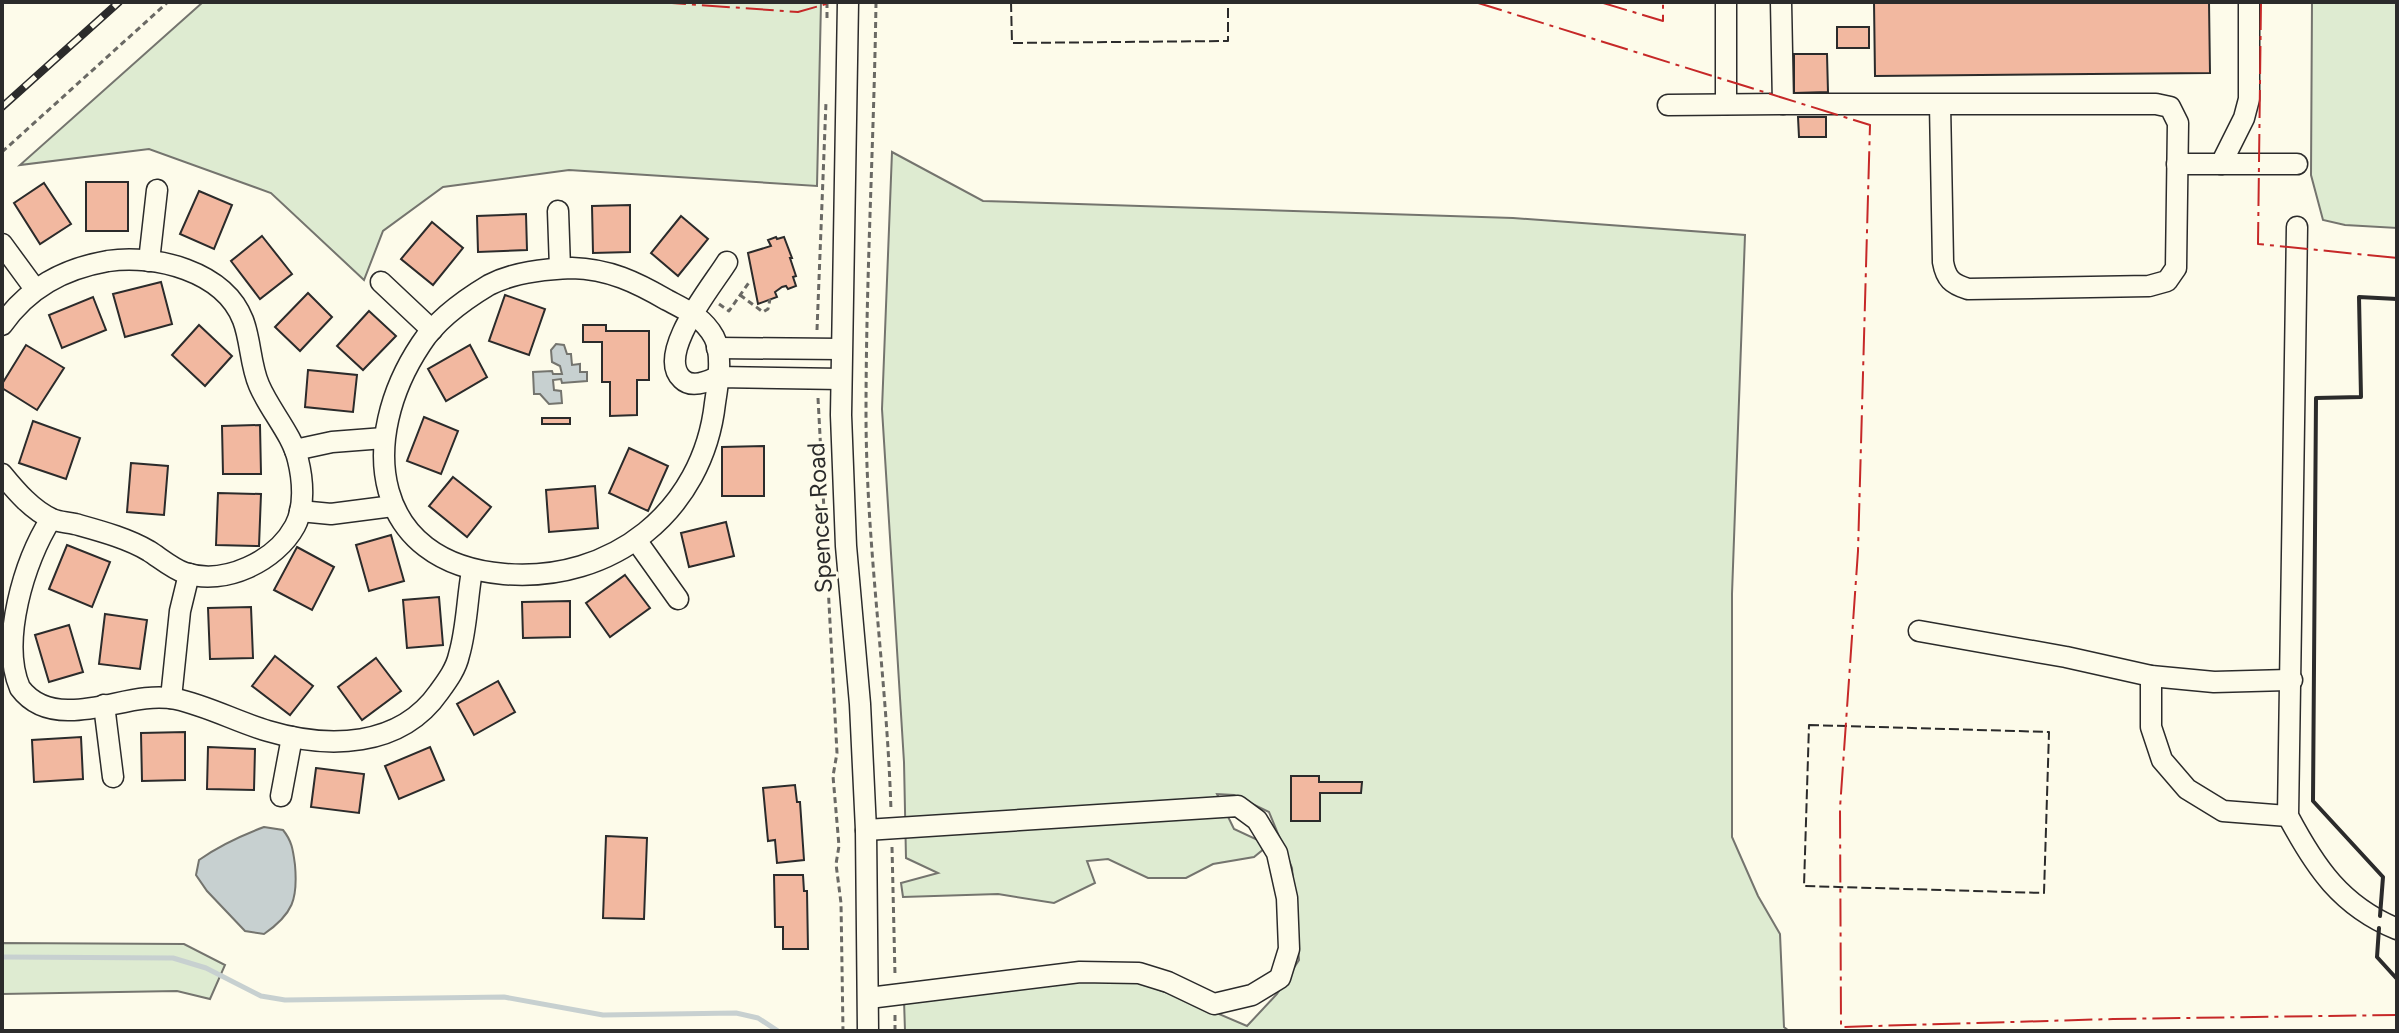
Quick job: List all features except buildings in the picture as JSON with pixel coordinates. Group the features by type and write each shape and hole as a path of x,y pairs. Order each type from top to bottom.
{"street":[{"name":"Spencer Road","path":"848,2 841,379 846,546 860,704 866,830 868,1031"},
{"path":"1726,2 1726,104"},
{"path":"1781,2 1783,104"},
{"path":"2221,164 2244,118 2249,99 2249,2"},
{"path":"1668,105 1726,104 1783,104 1940,104 2156,104 2170,107 2178,123 2176,268 2167,281 2149,286 1968,289 1954,285 1945,275 1943,262 1940,104"},
{"path":"2177,164 2297,164"},
{"path":"149,261 157,190"},
{"path":"558,211 560,268"},
{"path":"2297,227 2288,816 2326,880 2378,921 2397,929"},
{"path":"2,244 35,289"},
{"path":"2,325 35,289 68,271 98,263 149,261 198,275 226,295 244,321 257,380 292,441 302,489 295,525 283,542 245,570 206,576 189,574 137,544 51,519 2,474"},
{"path":"727,262 682,329 676,354 680,378 689,383 704,383 717,377 841,379"},
{"path":"560,268 593,268 628,278 694,313 716,339 717,377 713,420 695,470 662,519 636,540 596,562 554,574 472,571 438,555 400,519 385,477 386,423 399,386 421,343 461,304 490,284 507,277 560,268"},
{"path":"381,282 432,330"},
{"path":"717,348 841,349"},
{"path":"295,450 332,442 384,438"},
{"path":"300,511 331,514 393,506"},
{"path":"51,519 23,573 5,628 5,642 10,670 25,694 37,704 51,709 69,710 147,698 171,698 292,737 346,741 367,739 398,729 424,712 445,684 459,656 472,571"},
{"path":"636,540 678,599"},
{"path":"171,698 181,603 189,574"},
{"path":"1919,631 2066,657 2151,676 2214,682 2292,680"},
{"path":"2151,676 2151,727 2162,760 2187,789 2223,811 2288,816"},
{"path":"104,705 113,777"},
{"path":"281,796 292,737"},
{"path":"866,830 1238,806 1257,820 1277,853 1287,898 1289,949 1280,978 1252,995 1214,1004 1168,982 1139,973 1080,972 869,998"}],"path":[{"path":"2,152 168,2"},
{"path":"876,2 866,414 870,545 886,703 895,1031"},
{"path":"706,294 729,311 750,281"},
{"path":"740,295 763,312 768,309 770,299"}],"green space":[{"path":"203,2 821,2 817,186 569,170 443,187 383,231 364,280 271,193 149,149 20,165"},
{"path":"2312,2 2397,2 2397,228 2345,225 2323,220 2311,175"},
{"path":"892,152 983,201 1513,218 1745,235 1732,594 1732,837 1758,896 1780,934 1784,1027 1789,1031 905,1031 904,1000 1084,980 1138,982 1247,1026 1277,994 1299,960 1292,868 1269,812 1234,795 1217,794 1234,829 1260,841 1265,848 1254,857 1213,864 1186,878 1148,878 1108,859 1087,861 1095,883 1054,903 998,894 903,897 901,883 938,873 906,858 904,762 882,409"},
{"path":"2,943 184,944 225,965 210,999 177,991 2,994"}],"shaded area":[{"path":"556,344 564,345 567,354 571,354 572,365 580,364 580,372 587,372 587,381 562,383 561,379 553,380 554,390 561,391 562,403 549,404 540,394 534,394 533,372 562,374 560,366 552,362 551,350"},
{"path":"264,827 283,830 286,834 293,850 296,887 292,905 282,920 264,934 245,931 196,875 199,860 230,841"}],"waterway":[{"path":"2,957 173,958 206,968 261,996 285,1000 504,997 603,1015 736,1013 758,1018 778,1031"}],"railway":[{"path":"2,107 119,2"}],"fence":[{"path":"1011,2 1012,43 1228,41 1228,2"},
{"path":"1809,725 2049,732 2044,893 1804,886 1809,725"}],"wall":[{"path":"2380,916 2383,877 2313,801 2316,398 2361,397 2359,297 2397,299"},
{"path":"2379,928 2377,957 2397,979"}],"power":[{"path":"658,2 798,12 833,2"},
{"path":"1475,2 1870,125 1858,551 1840,808 1841,1027 2397,1015"},
{"path":"1600,2 1663,21 1663,2"},
{"path":"2261,2 2258,244 2397,258"}]}
